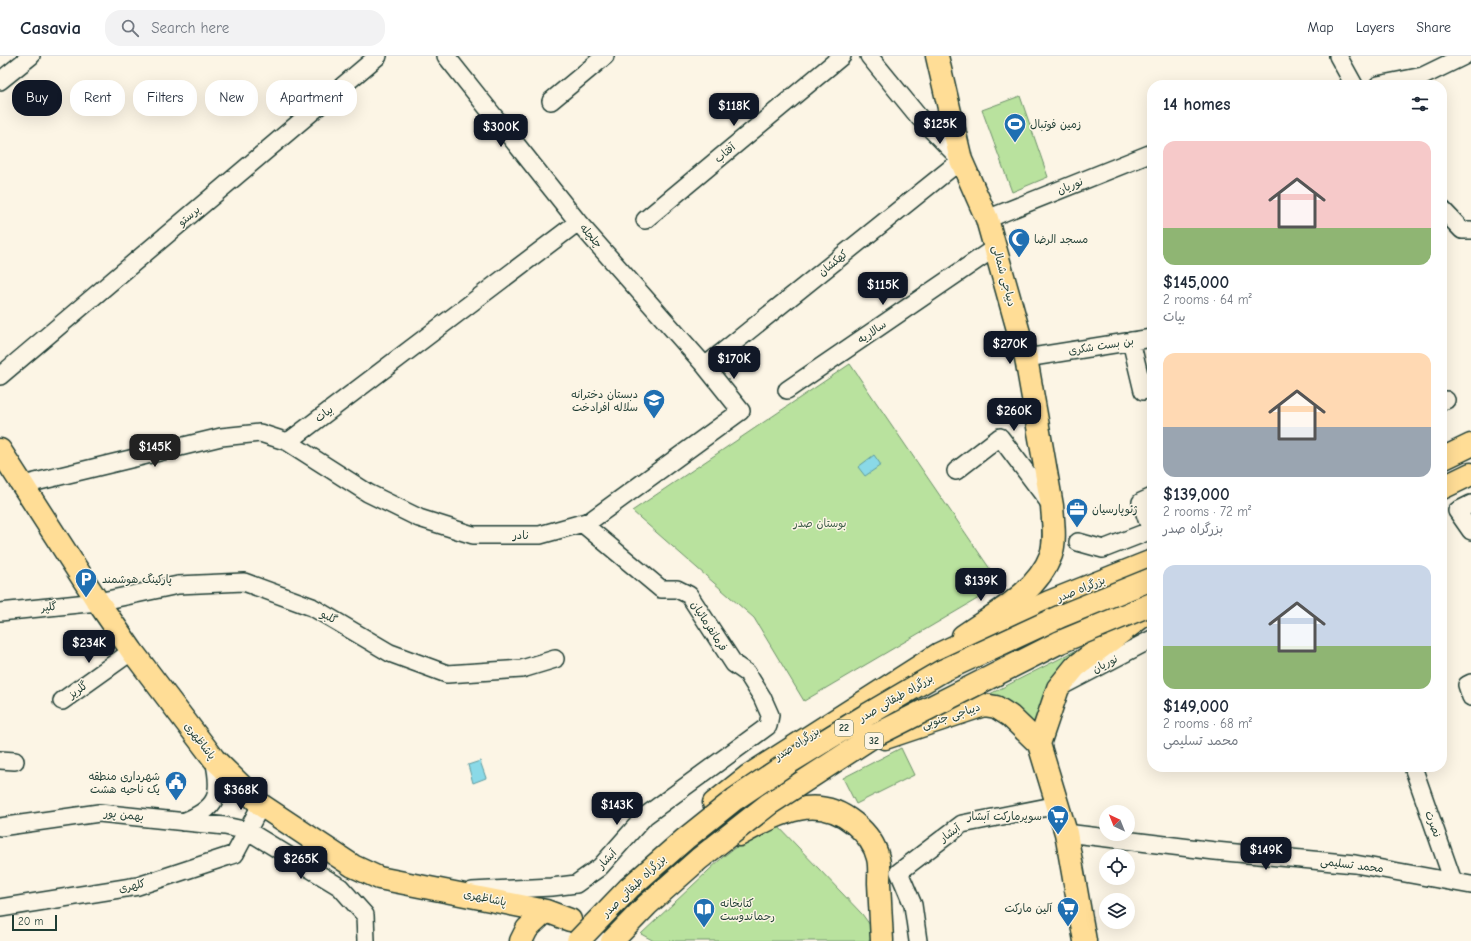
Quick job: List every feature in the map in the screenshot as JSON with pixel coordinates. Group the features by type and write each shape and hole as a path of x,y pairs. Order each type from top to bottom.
{"main road":[{"name":"دیباجی شمالی","path":"937,56 950,106 961,160 987,219 1026,358 1052,506 1054,541 1051,555 1043,571 1023,593 939,654"},
{"path":"1447,441 1471,430"},
{"path":"1447,457 1471,446"},
{"name":"پاشاظهری","path":"0,450 98,602 132,651 214,759 261,805 353,866 379,878 546,911 570,920"},
{"path":"1447,482 1471,470"},
{"path":"1447,486 1471,474"},
{"name":"بزرگراه صدر","path":"566,941 621,881 677,832 748,776 939,654 1049,602 1147,563"},
{"name":"بزرگراه طبقاتی صدر","path":"578,941 629,888 685,839 735,799 787,764 942,671 1061,616 1147,582"},
{"name":"بزرگراه طبقاتی صدر","path":"612,941 647,905 699,859 769,804 872,737 1058,643 1147,606"},
{"name":"32","path":"627,936 684,877 726,843 774,806 875,741 1062,646 1147,610"},
{"path":"1039,744 1058,688 1074,667 1147,612"},
{"name":"دیباجی جنوبی","path":"875,741 984,705 996,707 1010,716 1039,744 1066,833 1085,941"},
{"path":"726,843 777,814 792,810 809,807 822,808 840,814 849,819 861,828 871,842 878,858 882,941"},
{"path":"521,941 527,929 546,911"}],"street":[{"path":"0,81 31,56"},
{"name":"پرستو","path":"0,376 378,56"},
{"name":"چلچله","path":"446,56 578,222 705,366 741,411"},
{"path":"551,100 605,56"},
{"name":"آفتاب","path":"645,220 842,56"},
{"path":"869,56 918,116 961,160"},
{"path":"1338,56 1351,80"},
{"path":"1403,80 1423,76 1464,56"},
{"path":"918,116 927,120 937,119 950,106"},
{"name":"نوریان","path":"987,219 1147,155"},
{"name":"کهکشان","path":"705,366 961,160"},
{"path":"1447,217 1462,230 1471,230"},
{"name":"بیات","path":"288,442 578,222"},
{"name":"سالاریه","path":"787,390 996,247"},
{"name":"بن بست شکرى","path":"1026,358 1147,339"},
{"path":"1131,341 1143,391"},
{"name":"نادر","path":"288,442 368,493 418,518 473,535 540,535 590,520 741,411"},
{"path":"23,485 221,438 260,433 288,442"},
{"path":"956,471 1000,437 1052,506"},
{"path":"1147,499 1141,502 1147,518"},
{"path":"1464,507 1471,531"},
{"name":"فرمانفرمائیان","path":"582,523 661,589 677,589 689,595 734,664 747,673 762,697 770,714 768,726"},
{"path":"1078,542 1103,549 1147,533"},
{"name":"گلبو","path":"98,602 178,585 244,582 312,607 390,653 447,674 522,669 555,659"},
{"name":"گلپر","path":"0,612 98,602"},
{"name":"نوریان","path":"1058,688 1147,642"},
{"name":"گلریز","path":"62,701 132,651"},
{"path":"1471,683 1466,685 1471,697"},
{"name":"آبشار","path":"455,892 552,888 576,884 600,867 645,816 768,726"},
{"path":"183,822 202,814 215,800 219,780 214,759"},
{"name":"نصرت","path":"1414,772 1453,881"},
{"name":"کلهری","path":"0,908 138,886 235,854 261,805"},
{"name":"آبشار","path":"918,941 913,905 899,872 962,824 1058,805"},
{"name":"بهمن پور","path":"0,826 99,813 225,826 248,831 340,887 365,915 366,941"},
{"name":"محمد تسلیمی","path":"1066,833 1215,851 1355,864 1471,885"}],"green space":[{"name":"زمین فوتبال","path":"1020,96 1048,177 1012,192 982,110"},
{"name":"بوستان صدر","path":"850,364 1001,585 804,701 754,618 632,511"},
{"path":"1075,651 1058,670 1047,691 1037,733 1021,712 1009,703 994,698 984,697"},
{"path":"901,748 914,775 856,804 843,778"},
{"path":"776,824 862,914 870,925 875,941 654,941 641,934 724,856 733,849"}],"water":[{"path":"874,455 881,465 865,476 858,467"},
{"path":"480,761 486,778 473,783 468,765"}],"place":[{"name":"زمین فوتبال","path":"1015,144"},
{"name":"مسجد الرضا","path":"1019,258"},
{"name":"دبستان دخترانه سلاله افرادخت","path":"654,420"},
{"name":"ژئوپارسیان","path":"1077,528"},
{"name":"پارکینگ هوشمند","path":"86,598"},
{"name":"شهرداری منطقه یک ناحیه هشت","path":"176,802"},
{"name":"سوپرمارکت آبشار","path":"1058,836"},
{"name":"کتابخانه رحماندوست","path":"704,928"},
{"name":"آلین مارکت","path":"1068,928"}]}
